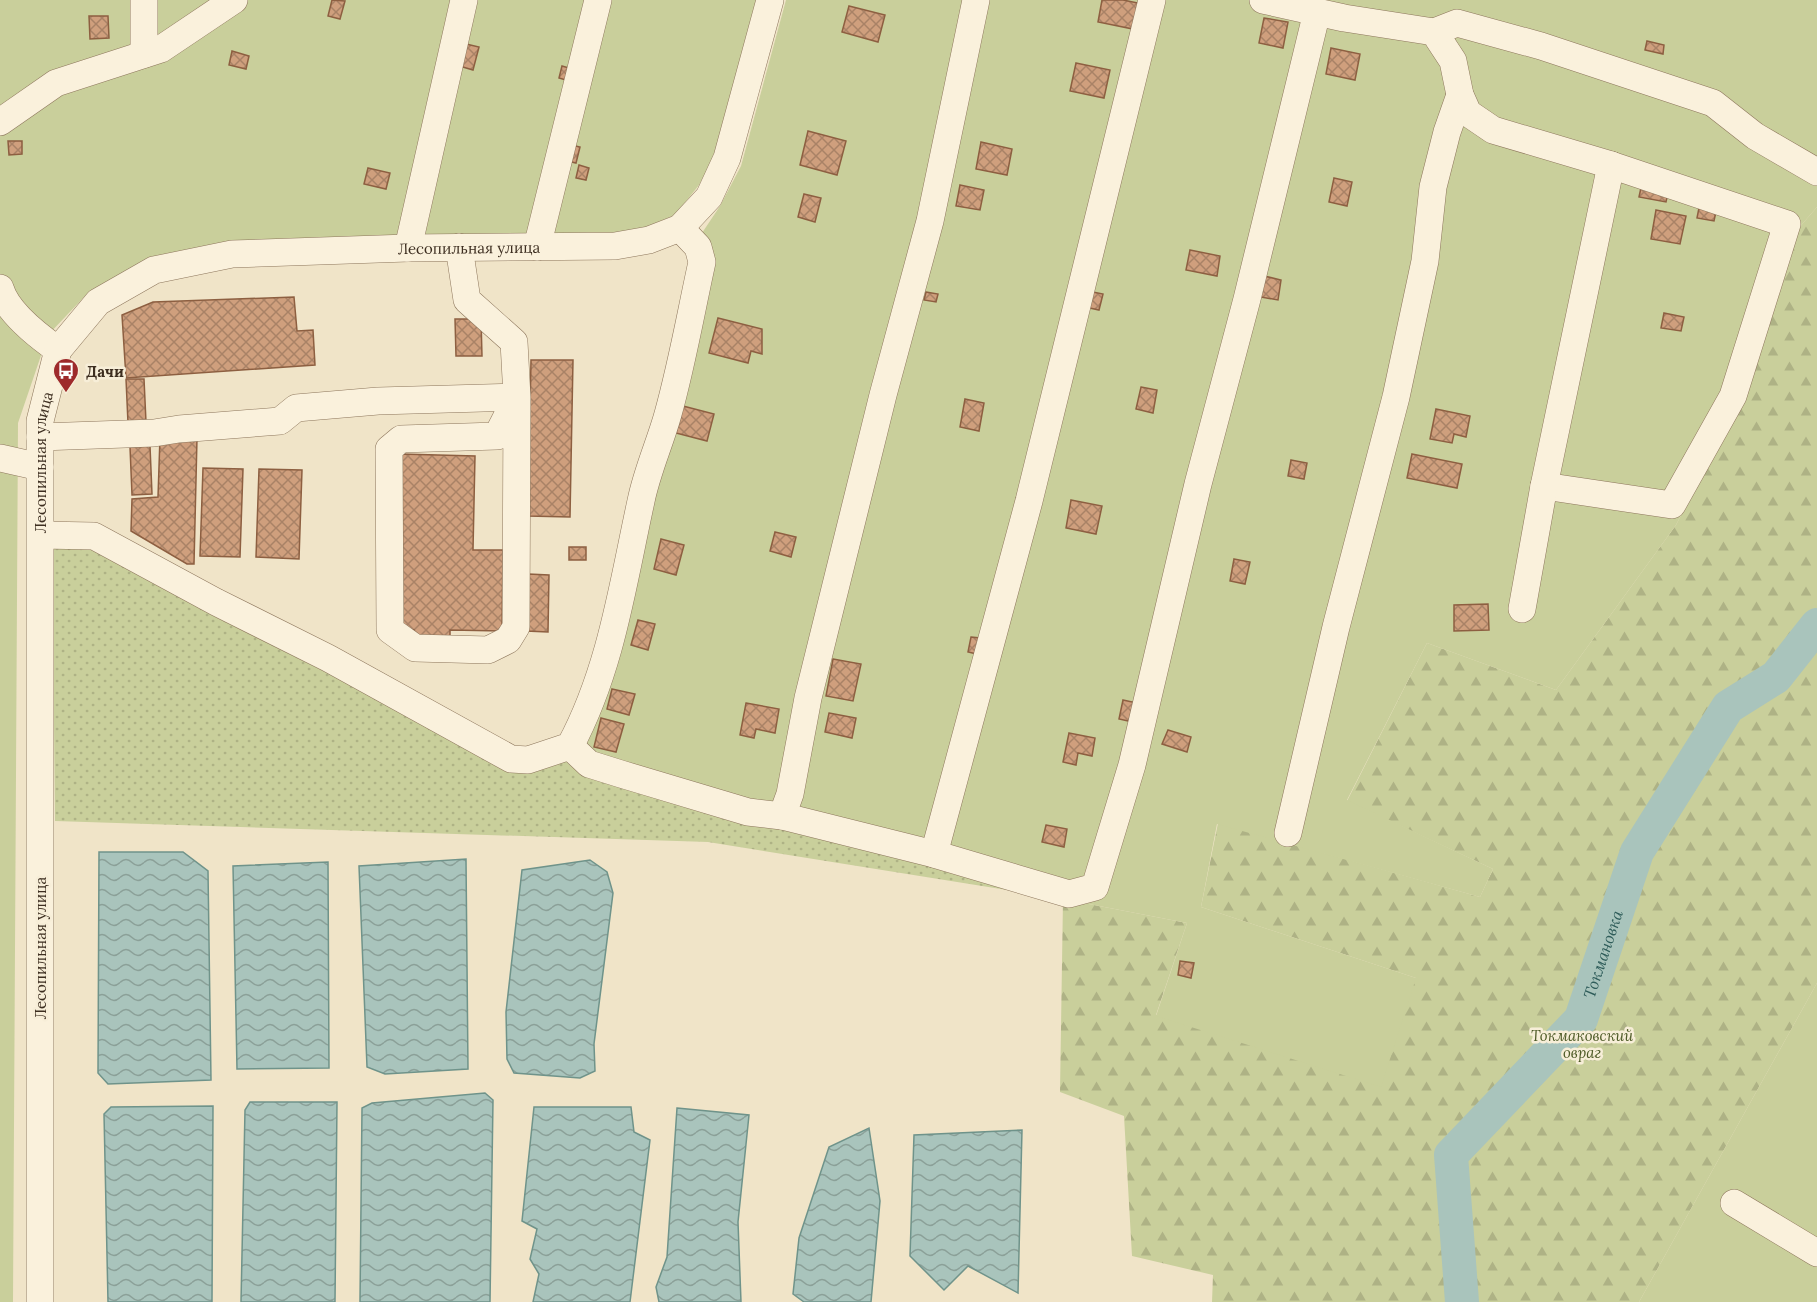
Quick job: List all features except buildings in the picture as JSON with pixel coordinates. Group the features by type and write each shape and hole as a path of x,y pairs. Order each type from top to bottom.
{"street":[{"path":"144,0 144,54"},
{"path":"0,122 57,83 161,49 234,0"},
{"path":"408,248 464,0"},
{"path":"537,247 597,0"},
{"name":"Лесопильная улица","path":"40,1302 40,421 58,350 98,302 154,270 232,254 408,248 615,246 650,240 680,228 709,197 726,158 770,0"},
{"path":"782,816 790,794 808,698 883,395 930,221 976,0"},
{"path":"934,854 1029,501 1152,0"},
{"path":"1263,0 1344,18 1434,32 1457,23 1541,46 1713,103 1755,136 1817,172"},
{"path":"570,746 589,764 748,812 782,816 934,854 1069,894 1095,887 1132,765 1198,484 1250,289 1317,12"},
{"path":"1434,32 1453,61 1460,95 1468,113 1493,130 1611,165 1787,224 1733,396 1672,505 1544,486"},
{"path":"1288,833 1336,627 1396,397 1425,261 1434,187 1447,132 1460,95"},
{"path":"1522,609 1544,486 1611,165"},
{"path":"41,535 94,536 216,602 327,658 511,759 528,760 570,746 600,678 631,552 641,498 668,412 702,262 698,247 680,228"},
{"path":"459,247 467,300 514,342 517,397 516,627 508,640 488,650 411,646 390,630 389,449 401,439 497,436 517,397"},
{"path":"0,288 4,301 42,338 58,350"},
{"path":"40,437 154,433 280,421 296,408 378,401 517,397"},
{"path":"0,458 40,467"},
{"path":"1734,1203 1817,1253"}],"green space":[{"path":"0,0 757,0 715,156 699,185 675,215 646,227 613,234 233,244 150,257 85,296 48,335 18,423 13,1302 0,1302"},
{"path":"786,0 1817,0 1817,207 1791,237 1740,398 1676,525 1556,690 1427,643 1347,800 1493,869 1480,897 1217,824 1201,907 1416,978 1381,1087 1156,1016 1187,923 1063,899 577,762 700,236 720,206 741,166"},
{"name":"Токмаковский овраг","path":"1817,207 1817,983 1639,1302 1212,1302 1213,1275 1132,1256 1124,1116 1060,1092 1063,899 1187,923 1156,1015 1416,978 1201,907 1218,823 1480,897 1493,869 1347,801 1427,643 1556,690 1676,525 1740,398 1791,237"},
{"path":"52,529 542,761 561,757 1063,899 708,842 55,821"},
{"path":"1817,983 1817,1302 1639,1302"}],"water":[{"path":"99,852 183,852 208,871 211,1080 108,1084 98,1073"},
{"path":"466,859 468,1069 385,1074 367,1067 359,866"},
{"path":"590,860 607,872 613,893 594,1044 595,1071 580,1078 514,1073 507,1059 506,1012 522,870"},
{"path":"328,862 329,1068 237,1069 233,866"},
{"path":"485,1093 493,1100 490,1302 360,1302 362,1108 372,1103"},
{"path":"250,1102 337,1102 335,1302 241,1302 245,1110"},
{"path":"213,1106 212,1302 108,1302 104,1114 111,1107"},
{"path":"534,1107 631,1107 634,1132 650,1140 630,1302 533,1302 539,1274 530,1259 537,1229 522,1221"},
{"path":"677,1108 749,1115 738,1222 741,1302 659,1302 656,1287 667,1257"},
{"path":"869,1128 880,1201 871,1302 804,1302 793,1294 799,1238 829,1147"},
{"path":"1022,1130 1018,1293 968,1266 944,1290 910,1256 914,1135"}],"waterway":[{"name":"Токмановка","path":"1462,1302 1451,1155 1581,1019 1637,852 1728,707 1776,677 1817,625"}],"place":[{"name":"Дачи","path":"66,394"}]}
